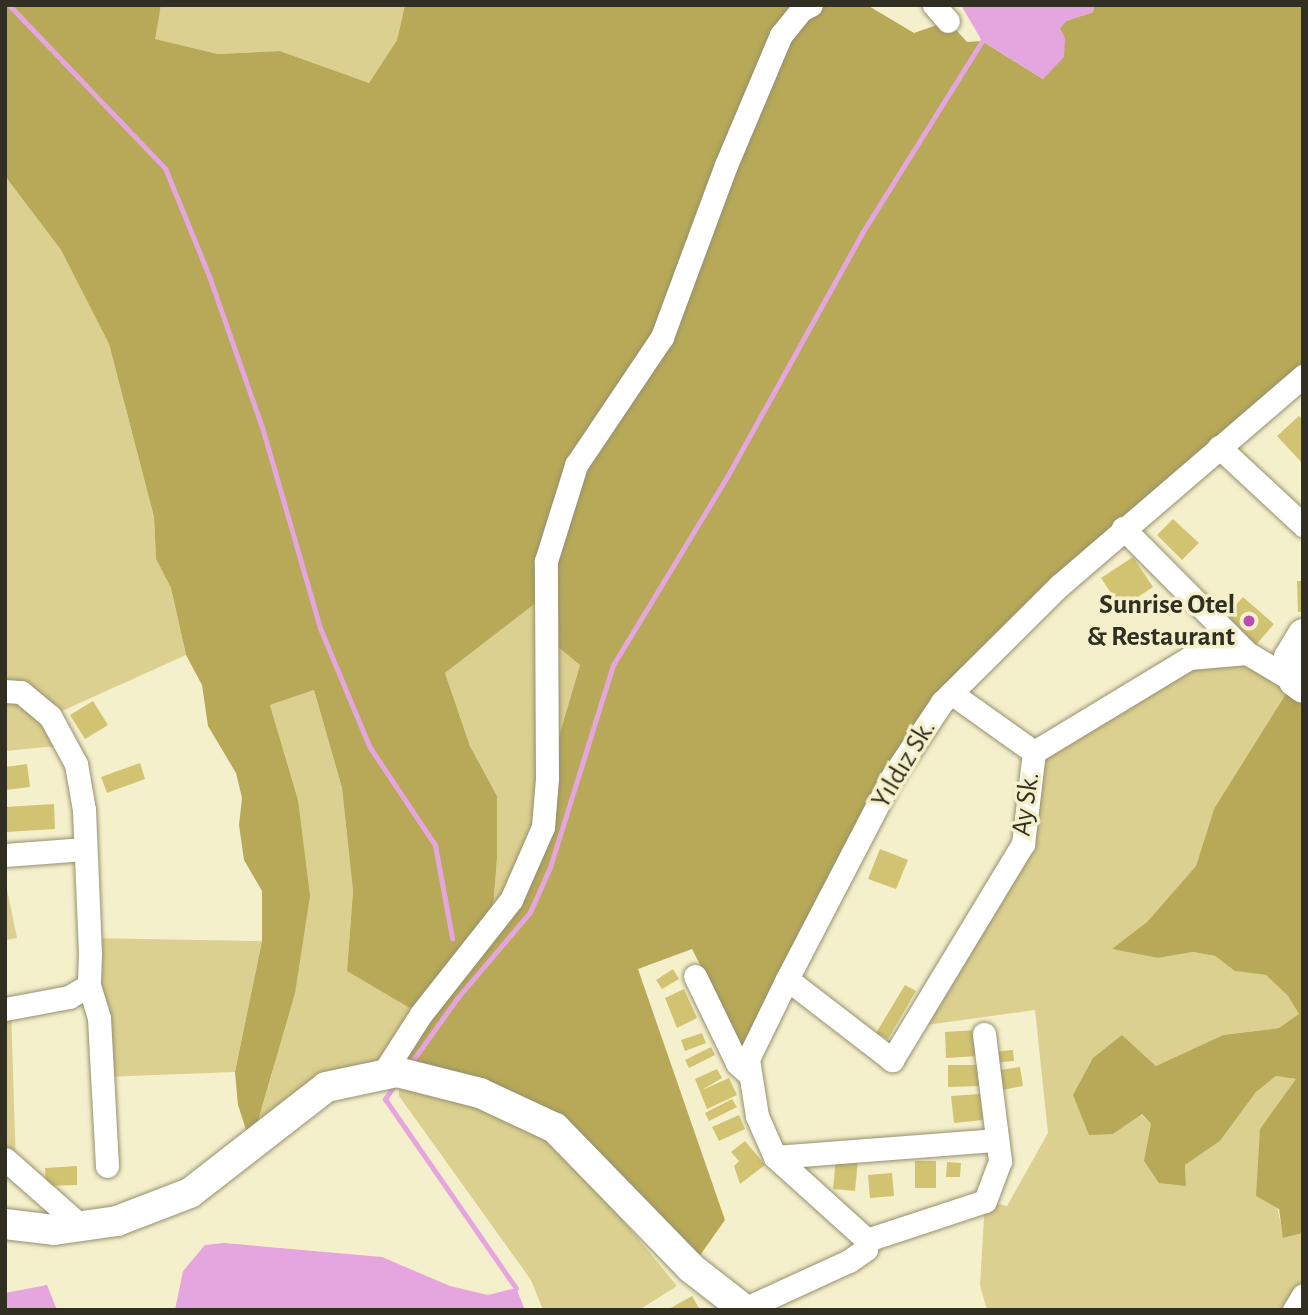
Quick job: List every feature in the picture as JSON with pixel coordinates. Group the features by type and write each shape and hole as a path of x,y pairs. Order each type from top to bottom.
{"main road":[{"path":"1298,685 1289,657 1303,634"},
{"path":"5,1224 54,1230 117,1222 190,1193 326,1087 387,1074 480,1093 555,1128 691,1268 745,1310"}],"street":[{"path":"387,1074 421,1014 511,900 543,827 547,778 546,561 576,465 662,337 726,165 781,35 801,10 811,5"},
{"name":"Yıldız Sk.","path":"867,1240 775,1157 757,1116 748,1059 787,979 892,777 951,693 1060,585 1303,376"},
{"path":"1219,447 1303,525"},
{"path":"1124,528 1247,653 1298,685"},
{"name":"Ay Sk.","path":"787,979 892,1060 1023,844 1034,752 1189,658 1247,653"},
{"path":"13,692 50,716 76,764 84,810 89,985 99,1018 107,1166"},
{"path":"951,693 1034,752"},
{"path":"5,855 85,849"},
{"path":"695,976 737,1063 749,1074"},
{"path":"5,1009 69,997 89,985"},
{"path":"745,1310 849,1261 866,1249 867,1240 985,1201 1000,1161 984,1034"},
{"path":"775,1157 998,1140"},
{"path":"5,1159 82,1227"},
{"path":"1294,1310 1303,1295"}],"shaded area":[{"path":"5,5 161,5 155,39 218,54 280,51 369,83 397,40 405,5 867,5 914,33 948,21 967,42 982,41 1043,79 1060,28 1066,21 1093,12 1094,5 1303,5 1303,376 942,702 748,1059 692,949 638,969 725,1220 691,1268 555,1128 397,1072 420,1014 347,971 353,891 342,788 314,690 270,705 298,800 310,896 295,993 251,1145 238,1105 235,1072 262,941 262,891 244,860 239,825 242,798 236,773 208,726 202,685 186,655 171,588 156,559 154,517 109,344 61,250 5,176","holes":["546,595 546,637 580,665 511,900 492,923 497,858 497,796 470,746 445,673"]},
{"path":"161,5 405,5 397,40 369,83 280,51 218,54 154,39"},
{"path":"961,5 1094,5 1093,12 1066,21 1060,28 1065,38 1064,57 1043,79 982,41"},
{"path":"5,176 61,250 109,344 154,517 156,559 171,588 186,655 51,716 66,745 5,751"},
{"path":"546,594 547,637 580,665 547,778 543,827 492,925 497,858 497,796 470,746 445,673"},
{"path":"1247,653 1303,688 1214,809 1196,866 1147,922 1113,949 1158,958 1193,952 1215,956 1236,971 1266,975 1288,996 1300,1014 1280,1028 1223,1035 1156,1066 1122,1035 1113,1134 1141,1114 1151,1124 1186,1186 1185,1165 1220,1141 1256,1092 1276,1076 1297,1079 1260,1129 1284,1238 1303,1233 1303,1295 1294,1310 987,1310 980,1285 985,1201 1007,1206 1048,1133 1035,1010 912,1027 1023,844 1034,752 1189,658"},
{"path":"1294,681 1303,688 1303,1233 1283,1238 1279,1209 1256,1196 1260,1129 1296,1079 1276,1076 1256,1092 1220,1141 1185,1165 1186,1186 1159,1183 1144,1161 1151,1124 1142,1114 1113,1134 1089,1135 1073,1095 1093,1058 1122,1035 1156,1066 1223,1035 1279,1028 1299,1014 1288,996 1266,975 1235,971 1215,956 1193,952 1158,958 1112,949 1147,922 1196,866 1214,809"},
{"path":"314,690 342,788 353,891 347,970 421,1014 383,1075 326,1087 251,1145 273,1070 298,800 270,705"},
{"path":"5,880 17,938 5,940"},
{"path":"89,938 262,941 235,1072 102,1077"},
{"path":"11,1007 16,1168 5,1159 5,1009"},
{"path":"399,1084 437,1092 517,1121 571,1157 677,1286 639,1310 543,1310 531,1280 399,1096"},
{"path":"224,1243 382,1257 450,1286 488,1295 516,1288 525,1310 175,1310 183,1271 205,1245"},
{"path":"47,1285 57,1310 5,1310 5,1293"}],"building":[{"path":"1299,416 1303,420 1303,464 1277,436"},
{"path":"1173,519 1199,543 1182,560 1157,535"},
{"path":"1133,557 1153,587 1121,608 1101,578"},
{"path":"1297,581 1303,581 1303,612 1298,612"},
{"path":"1243,597 1274,624 1255,646 1224,618"},
{"path":"93,701 108,725 85,739 70,715"},
{"path":"140,763 145,779 107,793 101,777"},
{"path":"27,764 30,787 5,790 5,767"},
{"path":"54,804 55,829 6,832 5,807"},
{"path":"880,849 908,860 896,889 868,879"},
{"path":"673,969 679,979 662,989 656,980"},
{"path":"905,985 916,991 888,1039 876,1033"},
{"path":"684,989 697,1018 677,1028 665,998"},
{"path":"977,1030 979,1056 946,1058 945,1032"},
{"path":"702,1033 706,1043 685,1051 681,1040"},
{"path":"711,1047 715,1055 689,1068 685,1060"},
{"path":"1013,1050 1014,1061 991,1063 990,1052"},
{"path":"948,1065 980,1065 980,1086 948,1087"},
{"path":"1020,1067 1023,1086 997,1091 994,1071"},
{"path":"717,1069 722,1078 702,1090 729,1078 737,1095 707,1109 695,1079"},
{"path":"980,1094 983,1120 954,1123 951,1096"},
{"path":"732,1099 737,1107 709,1121 705,1113"},
{"path":"739,1115 745,1129 719,1141 712,1127"},
{"path":"745,1141 765,1165 740,1184 734,1166 739,1161 731,1152"},
{"path":"836,1158 858,1160 855,1191 833,1189"},
{"path":"915,1161 936,1161 936,1188 915,1188"},
{"path":"947,1162 961,1163 960,1177 946,1177"},
{"path":"77,1166 77,1185 46,1186 45,1168"},
{"path":"892,1173 894,1196 870,1198 868,1175"},
{"path":"692,1296 700,1310 667,1310"}],"waterway":[{"path":"9,5 165,168 209,276 262,427 320,628 369,746 435,845 452,938"},
{"path":"413,1060 458,997 530,912 550,867 613,665 728,475 862,233 985,36"},
{"path":"394,1086 385,1099 516,1288"}],"place":[{"name":"Sunrise Otel & Restaurant","path":"1249,621"}]}
